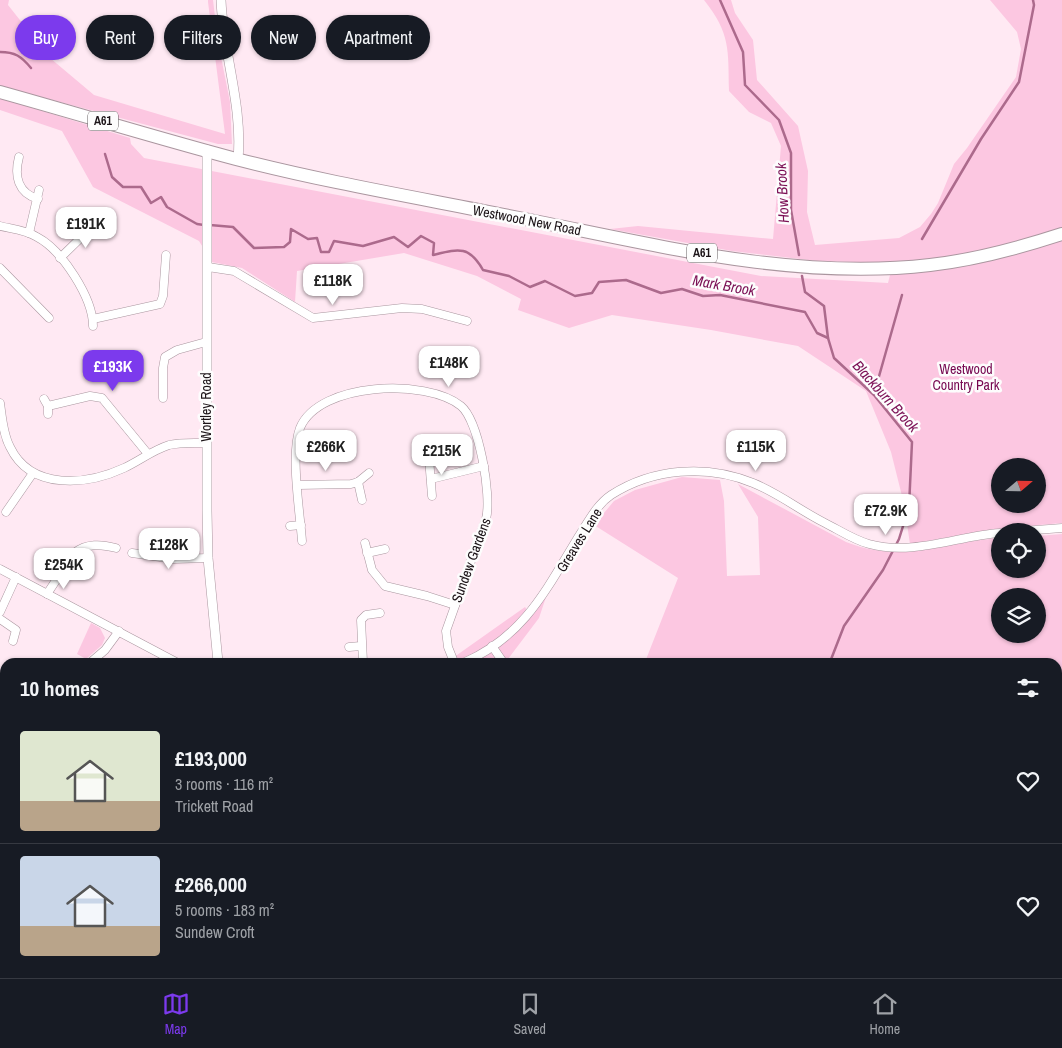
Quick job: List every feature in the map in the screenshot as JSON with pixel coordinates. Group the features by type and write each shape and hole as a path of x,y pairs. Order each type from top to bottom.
{"highway":[{"name":"Westwood New Road","path":"0,92 238,159 606,236 759,262 867,269 929,266 974,259 1062,234"}],"street":[{"path":"221,0 222,33 240,134 238,159"},
{"name":"Wortley Road","path":"207,150 208,558 218,658"},
{"path":"20,157 17,170 22,189 25,194 38,199"},
{"path":"29,233 39,190"},
{"path":"60,258 90,235 96,223"},
{"path":"0,226 29,233 42,240 60,258 87,297 93,322 160,304 160,272 166,255"},
{"path":"208,267 234,271 313,318 402,308 422,309 466,321"},
{"path":"0,268 42,304 49,318"},
{"path":"163,398 163,368 166,357 177,350 206,342"},
{"name":"Sundew Gardens","path":"302,541 297,438 307,416 320,404 335,397 393,389 416,388 459,405 468,416 484,466 488,492 488,511 446,632 446,639 453,658"},
{"path":"47,406 90,396 102,398 148,454"},
{"path":"0,402 2,425 11,449 19,462 33,473 54,481 72,480 123,469 148,454 170,445 207,443"},
{"path":"429,458 432,496"},
{"path":"431,479 484,466"},
{"name":"Greaves Lane","path":"472,658 512,631 539,602 594,511 610,496 631,483 660,474 684,470 703,471 753,483 810,515 868,544 901,549 991,534"},
{"path":"6,512 33,473"},
{"path":"298,485 342,485 358,482 369,473"},
{"path":"358,482 362,500"},
{"path":"290,526 301,525"},
{"path":"1046,529 1062,528"},
{"path":"365,544 376,578 385,586 455,605"},
{"path":"47,594 74,553 80,549 96,545 116,548"},
{"path":"367,553 385,549"},
{"path":"132,553 174,559 208,558"},
{"path":"0,568 169,658"},
{"path":"0,612 16,578"},
{"path":"363,658 361,620 366,615 380,613"},
{"path":"0,619 16,630 13,641"},
{"path":"96,658 105,650 118,631"},
{"path":"349,647 362,646"},
{"path":"492,646 500,658"}],"green space":[{"path":"0,0 9,0 8,5 16,15 15,60 52,60 94,95 225,134 215,60 222,60 230,102 232,144 218,144 0,86"},
{"path":"208,0 213,0 215,15 210,15"},
{"name":"Westwood Country Park","path":"704,0 731,0 735,13 753,40 757,80 798,126 808,171 807,212 815,245 899,238 920,227 938,203 954,164 1016,77 1021,49 1017,32 990,0 1062,0 1062,523 991,523 991,530 910,544 904,504 891,452 866,391 798,346 612,315 569,328 518,310 521,299 477,276 404,253 297,271 295,302 242,268 212,262 199,241 93,187 62,131 0,110 0,98 130,138 131,144 144,158 761,276 888,283 893,263 817,261 732,251 610,229 638,226 773,239 781,146 771,123 749,112 729,91 728,53 724,33"},
{"path":"682,477 720,480 724,501 727,576 760,575 758,517 738,484 846,542 867,549 905,552 991,539 991,578 1046,578 1046,535 1062,534 1062,658 647,658 678,578 594,525 614,501 635,490"},
{"path":"546,597 539,618 509,658 480,658 522,628"},
{"path":"525,607 527,610 493,642 466,658 450,658 457,655"},
{"path":"91,623 100,628 105,638 102,645 87,658 77,654"}],"waterway":[{"name":"How Brook","path":"720,0 743,52 745,85 779,120 791,153 791,210 799,255"},
{"path":"922,239 981,139 1019,82 1034,5 1033,0"},
{"name":"Mark Brook","path":"0,52 17,55 31,68"},
{"name":"Mark Brook","path":"105,154 112,177 123,187 141,187 151,203 161,197 167,207 197,224 204,225"},
{"name":"Mark Brook","path":"210,225 233,227 254,248 284,247 290,242 291,229 308,239 317,238 321,252 329,252 334,241 363,246 394,237 408,247 421,236 434,243 433,255 449,251 462,251 473,256 483,270 509,276 530,287 545,281 575,296 592,293 599,282 626,280 661,293 682,289 703,296 720,295 805,312 817,333 828,338"},
{"name":"Blackburn Brook","path":"802,276 805,292 824,306 828,338 834,358 874,395 912,442 909,507 899,539 883,570 844,626 832,658"},
{"path":"874,394 902,295"}]}
